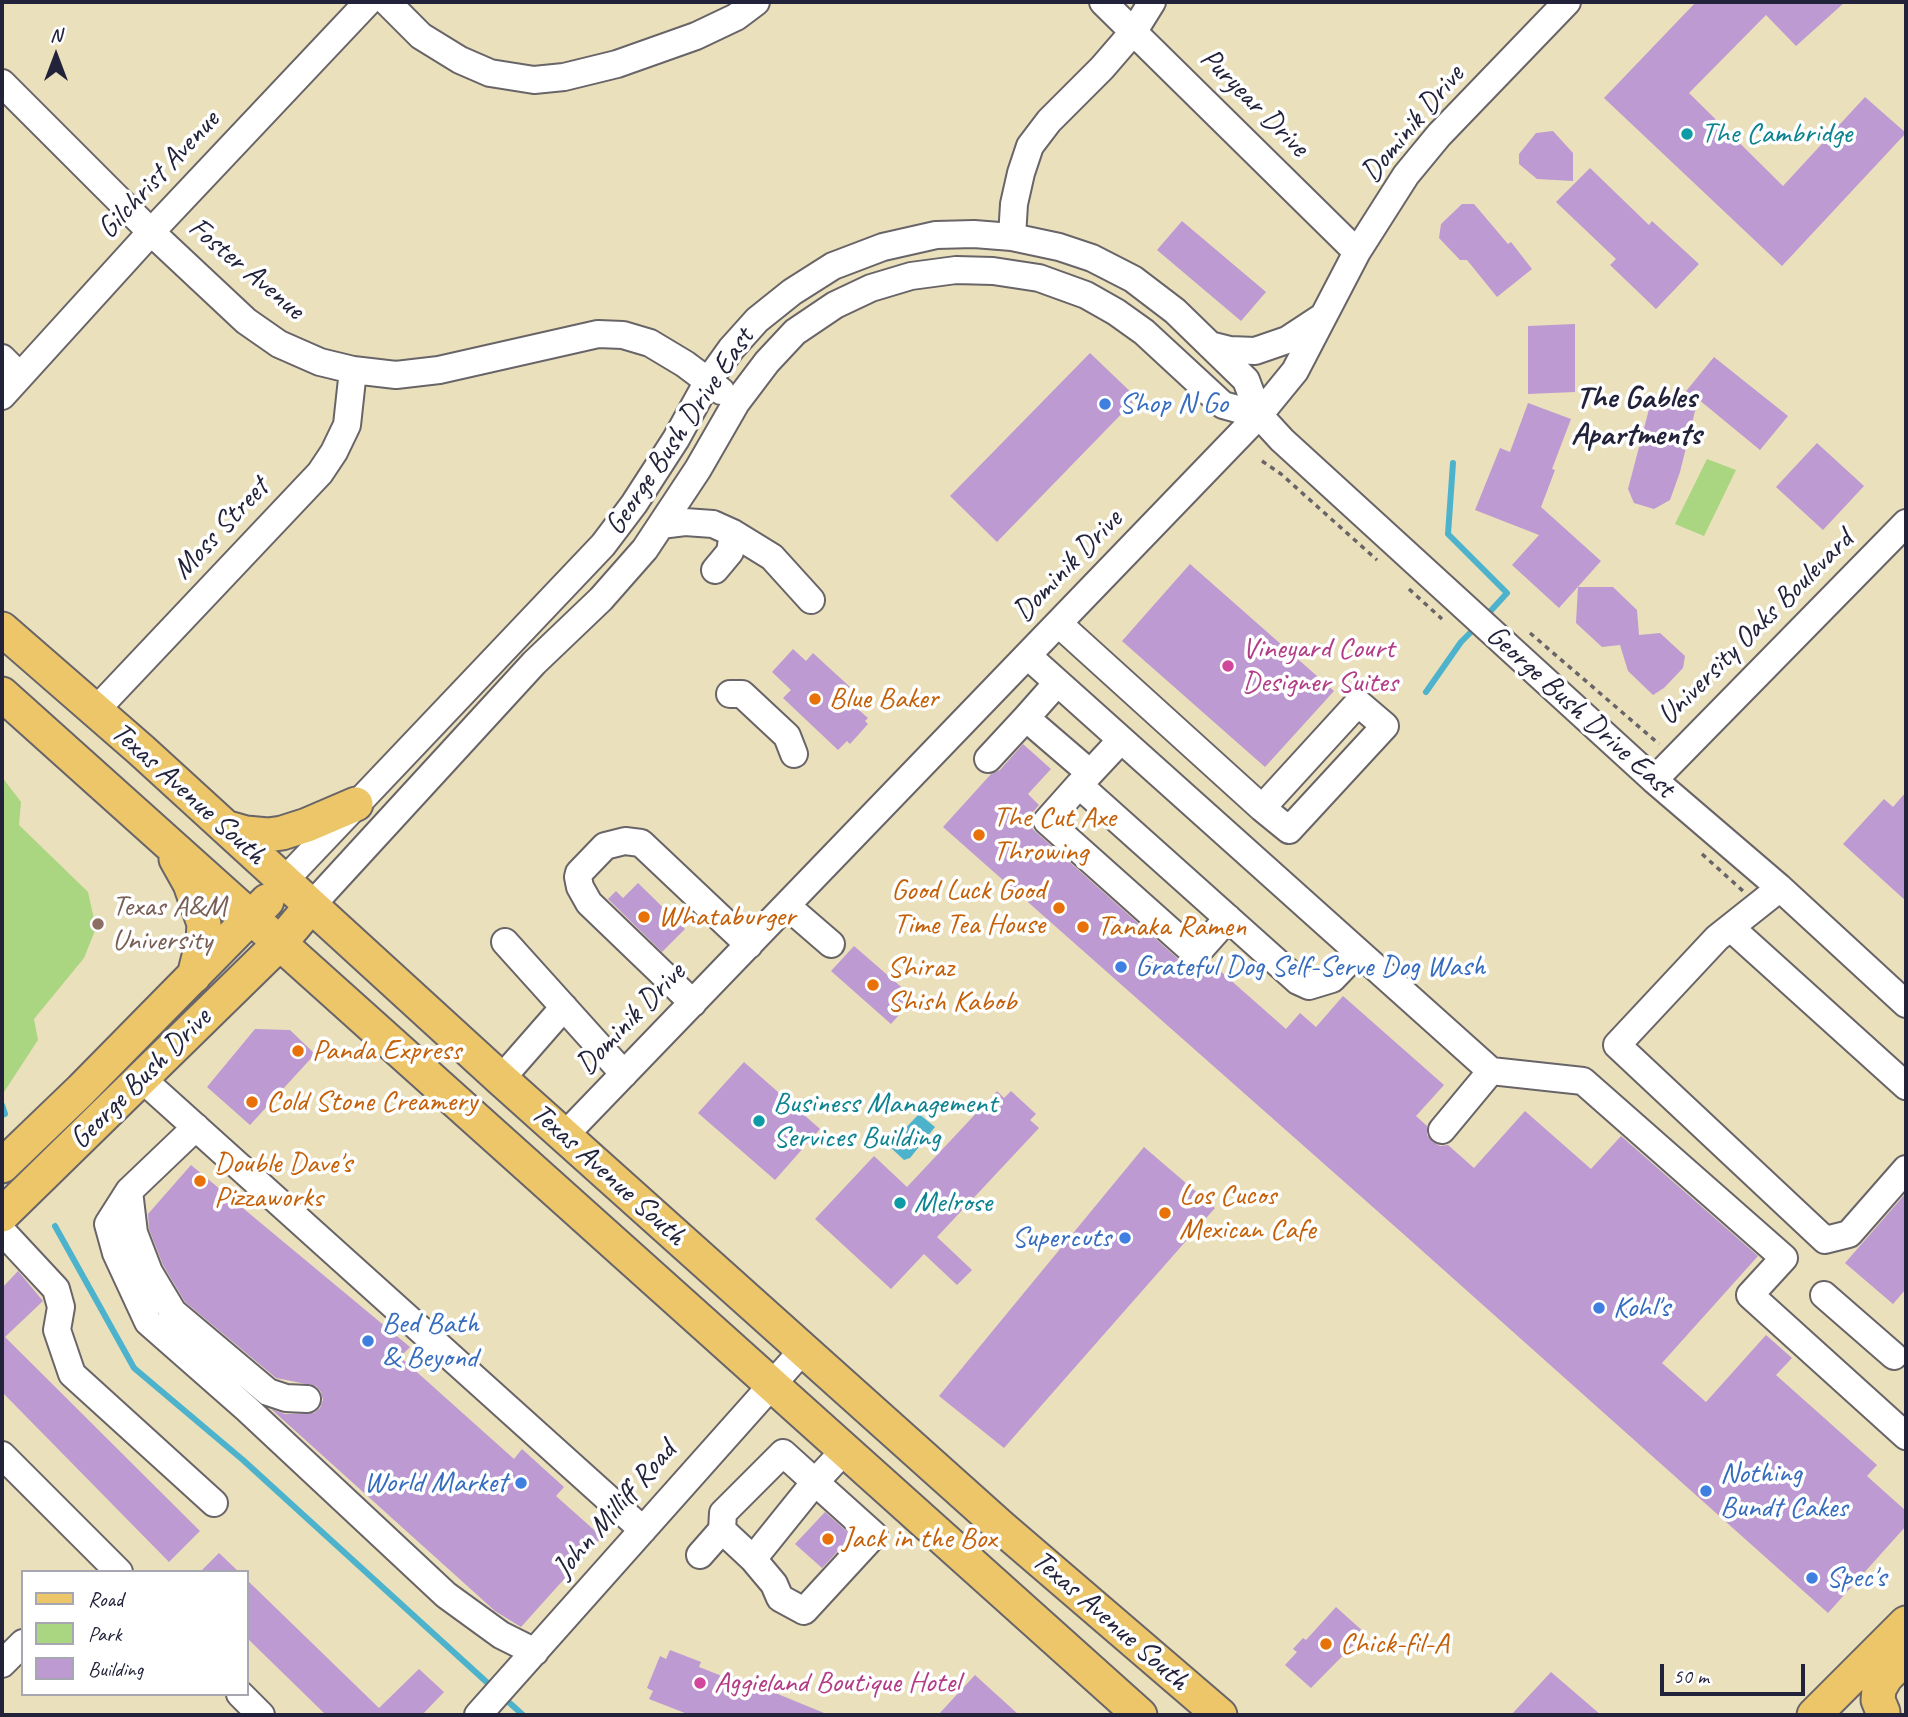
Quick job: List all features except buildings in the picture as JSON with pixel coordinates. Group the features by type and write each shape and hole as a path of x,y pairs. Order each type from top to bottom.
{"main road":[{"name":"Texas Avenue South","path":"2,629 1001,1527 1220,1715"},
{"name":"Texas Avenue South","path":"2,694 1140,1715"},
{"path":"224,826 246,833 282,833 356,804"},
{"path":"167,844 190,884 204,923 203,940 194,976"},
{"name":"George Bush Drive East","path":"252,918 284,881"},
{"name":"George Bush Drive East","path":"280,943 311,906"},
{"name":"George Bush Drive","path":"2,1166 252,918"},
{"name":"George Bush Drive","path":"2,1215 280,943"},
{"path":"1814,1715 1906,1623"},
{"path":"1882,1713 1878,1700 1879,1689 1886,1677 1906,1657"},
{"path":"1882,1713 1906,1686"}],"street":[{"name":"Gilchrist Avenue","path":"2,396 11,367 151,232 368,2"},
{"path":"387,2 421,37 460,60 491,73 534,80 564,77 628,61 696,37 736,17 756,2"},
{"name":"Puryear Drive","path":"1103,2 1357,252"},
{"path":"1012,237 1014,204 1030,146 1049,121 1102,68 1134,31 1152,2"},
{"name":"Dominik Drive","path":"564,1136 1259,415 1295,371 1357,252 1406,175 1431,145 1567,2"},
{"name":"Foster Avenue","path":"6,97 246,321 279,344 320,362 354,370 396,375 439,370 598,334 623,335 650,343 736,402"},
{"name":"George Bush Drive East","path":"284,881 603,545 669,450 708,381 731,349 757,320 792,292 833,266 883,247 936,235 974,234 1012,237 1059,247 1133,279 1175,311 1246,380 1259,415 1444,605 1503,643 1906,1003"},
{"name":"George Bush Drive East","path":"311,906 534,663 601,599 645,550 698,469 736,402 766,362 795,332 835,305 871,288 911,276 956,270 992,271 1040,278 1086,295 1144,332 1223,405 1259,415"},
{"path":"1210,345 1230,350 1255,351 1287,340 1323,316"},
{"name":"Moss Street","path":"95,711 320,473 347,425 354,370"},
{"path":"661,525 685,522 713,524 733,533 772,556 811,600"},
{"name":"University Oaks Boulevard","path":"1654,780 1906,523"},
{"path":"715,570 730,552 733,533"},
{"path":"1059,624 1262,807 1289,830 1385,726 1358,703 1262,807"},
{"path":"1028,656 1491,1071 1583,1081 1784,1258 1750,1295 1906,1436"},
{"path":"988,759 1057,682"},
{"path":"730,694 742,694 787,737 794,754"},
{"path":"1026,718 1084,779 1228,918 1298,981 1309,986 1332,979 1358,952"},
{"path":"1121,740 1047,821 1196,954 1228,918"},
{"path":"693,1003 589,903 580,887 579,873 605,846 625,841 641,843 749,945"},
{"path":"1780,888 1717,938 1617,1045 1825,1240 1849,1234 1906,1169"},
{"path":"787,906 831,944"},
{"path":"1731,928 1906,1086"},
{"path":"505,942 624,1074"},
{"path":"500,1079 564,1007"},
{"path":"1442,1130 1491,1071"},
{"path":"141,1078 643,1530"},
{"path":"196,1127 129,1191 108,1224 116,1253 148,1322 247,1409 446,1595 530,1658"},
{"path":"129,1191 134,1233 149,1272 173,1312 268,1392 286,1398 307,1399"},
{"path":"2,1231 56,1289 61,1307 57,1330 72,1374 214,1503"},
{"path":"1824,1295 1902,1355"},
{"name":"John Milliff Road","path":"484,1709 803,1350"},
{"path":"753,1559 815,1482 844,1451"},
{"path":"699,1555 722,1530 723,1513 783,1453 874,1535 804,1611 780,1598 774,1584 753,1559 722,1530"},
{"path":"2,1455 106,1567"},
{"path":"2,1664 21,1645"},
{"path":"242,1696 261,1715"}],"path":[{"path":"1262,461 1281,474 1379,562"},
{"path":"1407,588 1444,605"},
{"path":"1526,630 1658,744"}],"green space":[{"path":"1707,459 1736,470 1704,536 1675,524"},
{"path":"2,777 21,802 19,825 88,892 96,928 84,958 34,1019 38,1040 2,1095"}],"water":[{"path":"919,1114 935,1127 910,1158 904,1160 890,1147 891,1143"}],"waterway":[{"path":"1453,463 1448,534 1507,593 1486,616"},
{"path":"1426,692 1461,642 1476,627"},
{"path":"2,1105 5,1114 2,1115"},
{"path":"55,1226 134,1368 243,1460 492,1687"},
{"path":"503,1697 523,1715"}],"place":[{"name":"The Cambridge","path":"1687,134"},
{"name":"Shop N Go","path":"1105,404"},
{"name":"Vineyard Court Designer Suites","path":"1228,666"},
{"name":"Blue Baker","path":"815,699"},
{"name":"The Cut Axe Throwing","path":"979,835"},
{"name":"Good Luck Good Time Tea House","path":"1059,908"},
{"name":"Whataburger","path":"644,917"},
{"name":"Texas A&M University","path":"98,924"},
{"name":"Tanaka Ramen","path":"1083,927"},
{"name":"Grateful Dog Self-Serve Dog Wash","path":"1121,967"},
{"name":"Shiraz Shish Kabob","path":"873,985"},
{"name":"Panda Express","path":"298,1051"},
{"name":"Cold Stone Creamery","path":"252,1102"},
{"name":"Business Management Services Building","path":"759,1121"},
{"name":"Double Dave's Pizzaworks","path":"200,1181"},
{"name":"Melrose","path":"900,1203"},
{"name":"Los Cucos Mexican Cafe","path":"1165,1213"},
{"name":"Supercuts","path":"1125,1238"},
{"name":"Kohl's","path":"1599,1308"},
{"name":"Bed Bath & Beyond","path":"368,1341"},
{"name":"World Market","path":"521,1483"},
{"name":"Nothing Bundt Cakes","path":"1706,1491"},
{"name":"Jack in the Box","path":"828,1539"},
{"name":"Spec's","path":"1812,1578"},
{"name":"Chick-fil-A","path":"1326,1644"},
{"name":"Aggieland Boutique Hotel","path":"700,1683"}],"district":[{"name":"The Gables Apartments","path":"1636,418"}]}
